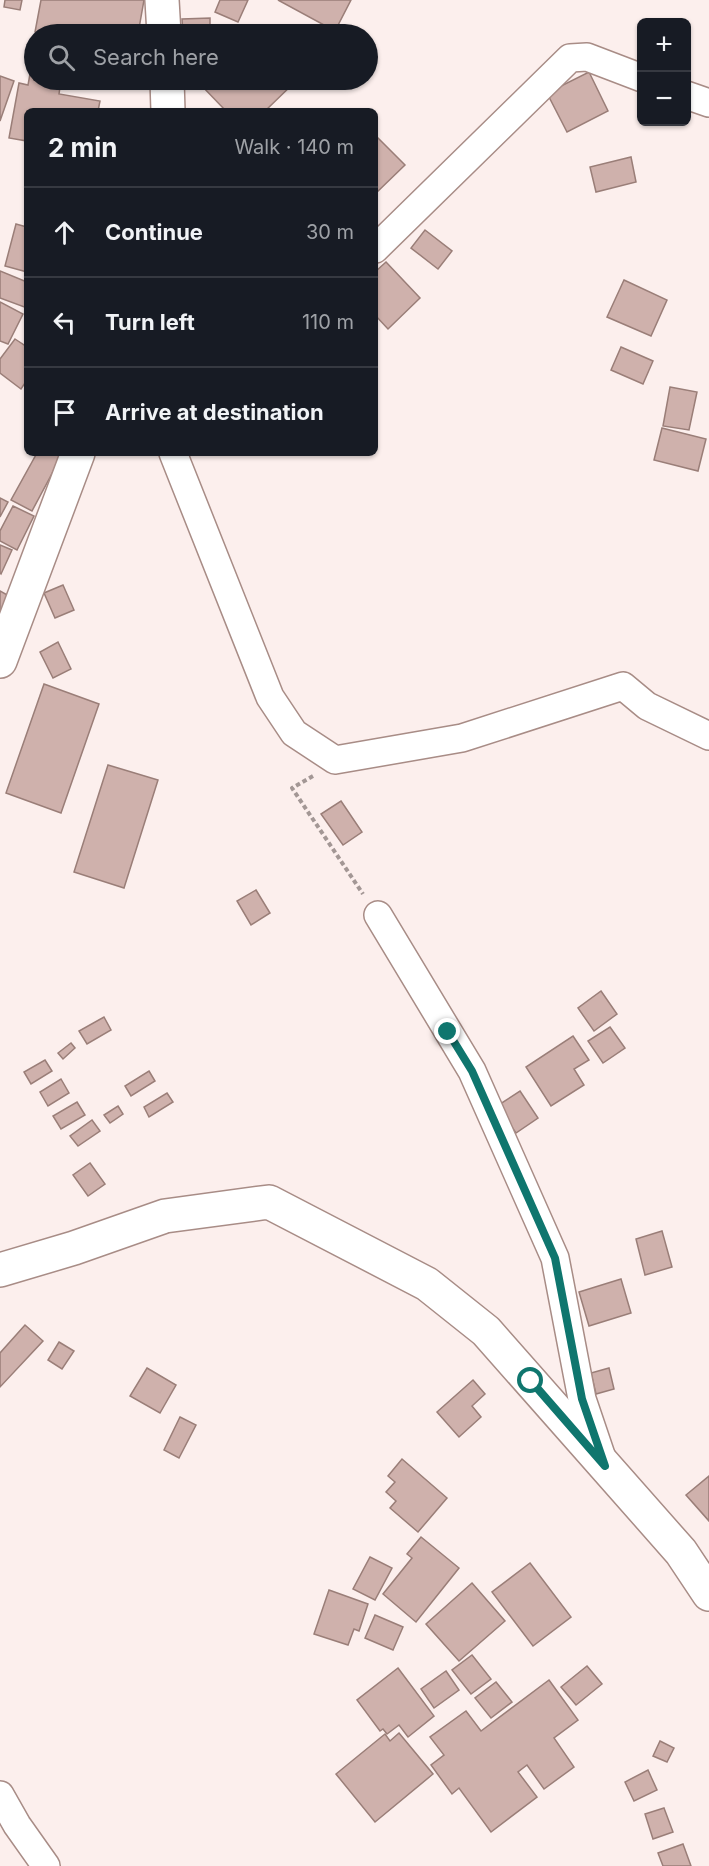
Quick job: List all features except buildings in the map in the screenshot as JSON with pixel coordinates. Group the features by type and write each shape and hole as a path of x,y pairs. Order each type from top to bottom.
{"street":[{"path":"162,0 163,24"},
{"path":"378,246 570,58 587,57 637,76"},
{"path":"167,90 168,108"},
{"path":"691,97 709,104"},
{"path":"0,661 77,456"},
{"path":"174,456 270,697 294,733 335,760 462,738 623,686 647,706 709,736"},
{"path":"378,915 472,1071 555,1258 582,1399 605,1466"},
{"path":"0,1270 74,1248 165,1216 269,1202 427,1284 486,1330 681,1552 709,1594"},
{"path":"0,1795 16,1825 46,1866"}],"path":[{"path":"294,733 315,775 292,789 378,915"}],"route":[{"path":"448,1032 472,1071 555,1258 582,1399 605,1466 531,1381"}]}
